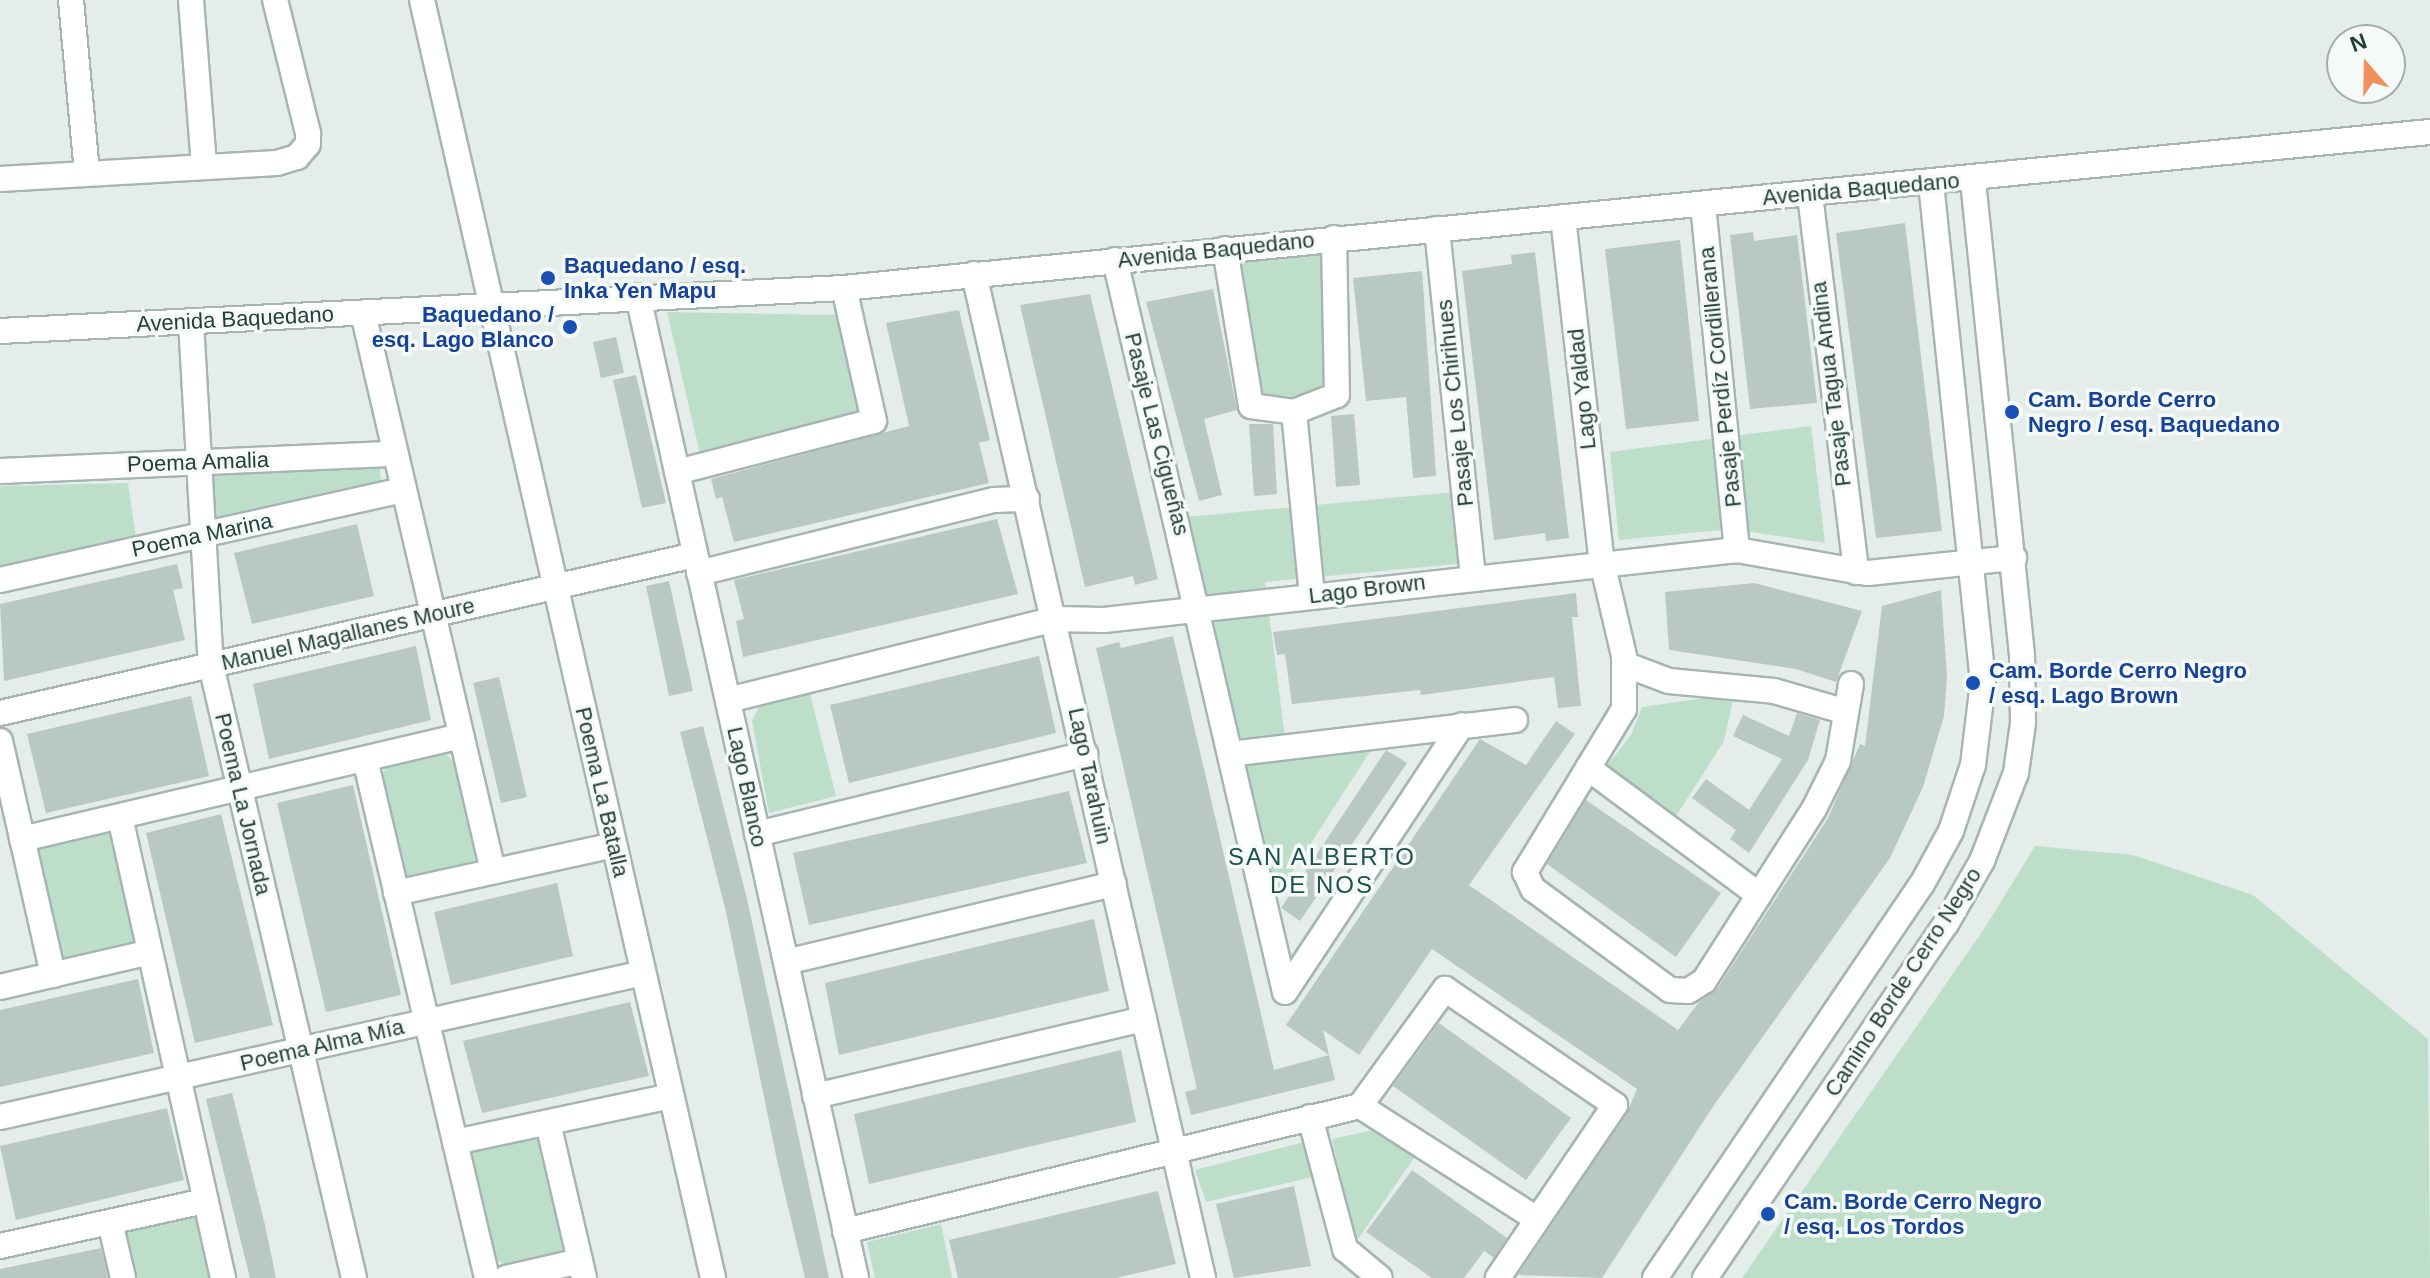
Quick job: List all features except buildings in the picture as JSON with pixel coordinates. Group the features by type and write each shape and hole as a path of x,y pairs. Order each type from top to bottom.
{"street":[{"path":"71,0 87,173"},
{"path":"191,0 204,166"},
{"path":"0,179 282,162 302,153 308,133 275,0"},
{"name":"Poema La Batalla","path":"422,0 713,1278"},
{"name":"Avenida Baquedano","path":"0,331 490,307 638,296 844,288 2430,132"},
{"name":"Camino Borde Cerro Negro","path":"1705,1278 1946,924 1993,838 2016,773 2023,723 2014,558 1973,179"},
{"name":"Camino Borde Cerro Negro","path":"1655,1278 1922,884 1951,831 1973,765 1982,714 1972,562 1931,183"},
{"name":"Pasaje Tagua Andina","path":"1810,195 1856,572"},
{"name":"Pasaje Perdíz Cordillerana","path":"1703,204 1737,550"},
{"name":"Lago Yaldad","path":"1563,217 1602,562 1624,664 1624,709 1525,872 1533,889 1670,990 1688,991 1704,981 1759,895"},
{"name":"Pasaje Los Chirihues","path":"1437,229 1473,577"},
{"path":"1225,249 1251,406 1294,412 1337,395 1334,238"},
{"name":"Pasaje Las Cigueñas","path":"1115,260 1285,992 1462,725"},
{"name":"Lago Tarahuin","path":"974,274 1056,619 1203,1278"},
{"path":"677,472 874,421 844,288"},
{"name":"Lago Blanco","path":"638,296 856,1278"},
{"path":"363,313 493,871"},
{"name":"Poema La Jornada","path":"191,322 211,665 354,1278"},
{"path":"1294,412 1312,595"},
{"name":"Poema Amalia","path":"0,471 395,454"},
{"name":"Poema Marina","path":"0,580 404,490"},
{"name":"Manuel Magallanes Moure","path":"0,713 554,587 697,564 994,500 1027,499"},
{"name":"Lago Brown","path":"728,700 1056,619 1104,620 1602,562 1737,550 1856,572 2014,558"},
{"path":"1624,664 1669,681 1774,691 1843,711"},
{"path":"1588,768 1759,895 1838,761 1846,734 1843,711 1851,684"},
{"path":"1230,754 1515,720"},
{"path":"22,839 461,736"},
{"path":"0,741 53,975"},
{"path":"757,834 1085,754"},
{"path":"365,759 487,1278"},
{"path":"120,817 223,1278"},
{"path":"396,893 614,845"},
{"path":"786,962 1114,884"},
{"path":"0,987 150,952"},
{"name":"Poema Alma Mía","path":"0,1117 643,973"},
{"path":"845,1231 1174,1154 1360,1106 1445,989 1615,1105 1498,1278"},
{"path":"815,1096 1144,1019"},
{"path":"455,1142 671,1096"},
{"path":"1360,1106 1537,1219"},
{"path":"1310,1117 1345,1249 1380,1278"},
{"path":"506,1278 582,1269 548,1123"},
{"path":"0,1246 205,1201"},
{"path":"110,1222 123,1278"}],"green space":[{"path":"1334,238 1337,395 1251,406 1225,249"},
{"path":"667,312 838,315 863,415 700,454"},
{"path":"1811,426 1825,543 1731,529 1619,540 1610,452"},
{"path":"379,463 382,490 215,524 209,475"},
{"path":"128,483 136,538 0,567 0,486"},
{"path":"1455,492 1467,563 1265,582 1287,753 1378,739 1275,899 1185,517"},
{"path":"810,694 836,796 769,813 752,721 759,706"},
{"path":"1711,697 1733,700 1724,741 1676,816 1605,768 1631,735 1642,707"},
{"path":"444,752 456,765 479,858 473,867 415,880 401,873 379,779 387,767"},
{"path":"106,830 116,835 141,936 134,946 65,962 55,958 36,847"},
{"path":"2035,846 2133,855 2253,895 2428,1039 2430,1278 1742,1278 1984,929"},
{"path":"1383,1128 1416,1155 1356,1242 1332,1139"},
{"path":"534,1131 545,1139 570,1241 563,1253 507,1267 494,1258 468,1157 475,1144"},
{"path":"1304,1142 1313,1177 1206,1202 1195,1170"},
{"path":"190,1214 200,1220 212,1278 131,1278 122,1238 132,1226"},
{"path":"941,1224 952,1278 875,1278 867,1242"}],"place":[{"name":"Baquedano / esq. Inka Yen Mapu","path":"548,278"},
{"name":"Baquedano / esq. Lago Blanco","path":"570,327"},
{"name":"Cam. Borde Cerro Negro / esq. Baquedano","path":"2012,412"},
{"name":"Cam. Borde Cerro Negro / esq. Lago Brown","path":"1973,683"},
{"name":"Cam. Borde Cerro Negro / esq. Los Tordos","path":"1768,1214"}],"district":[{"name":"SAN ALBERTO DE NOS","path":"1322,871"}]}
